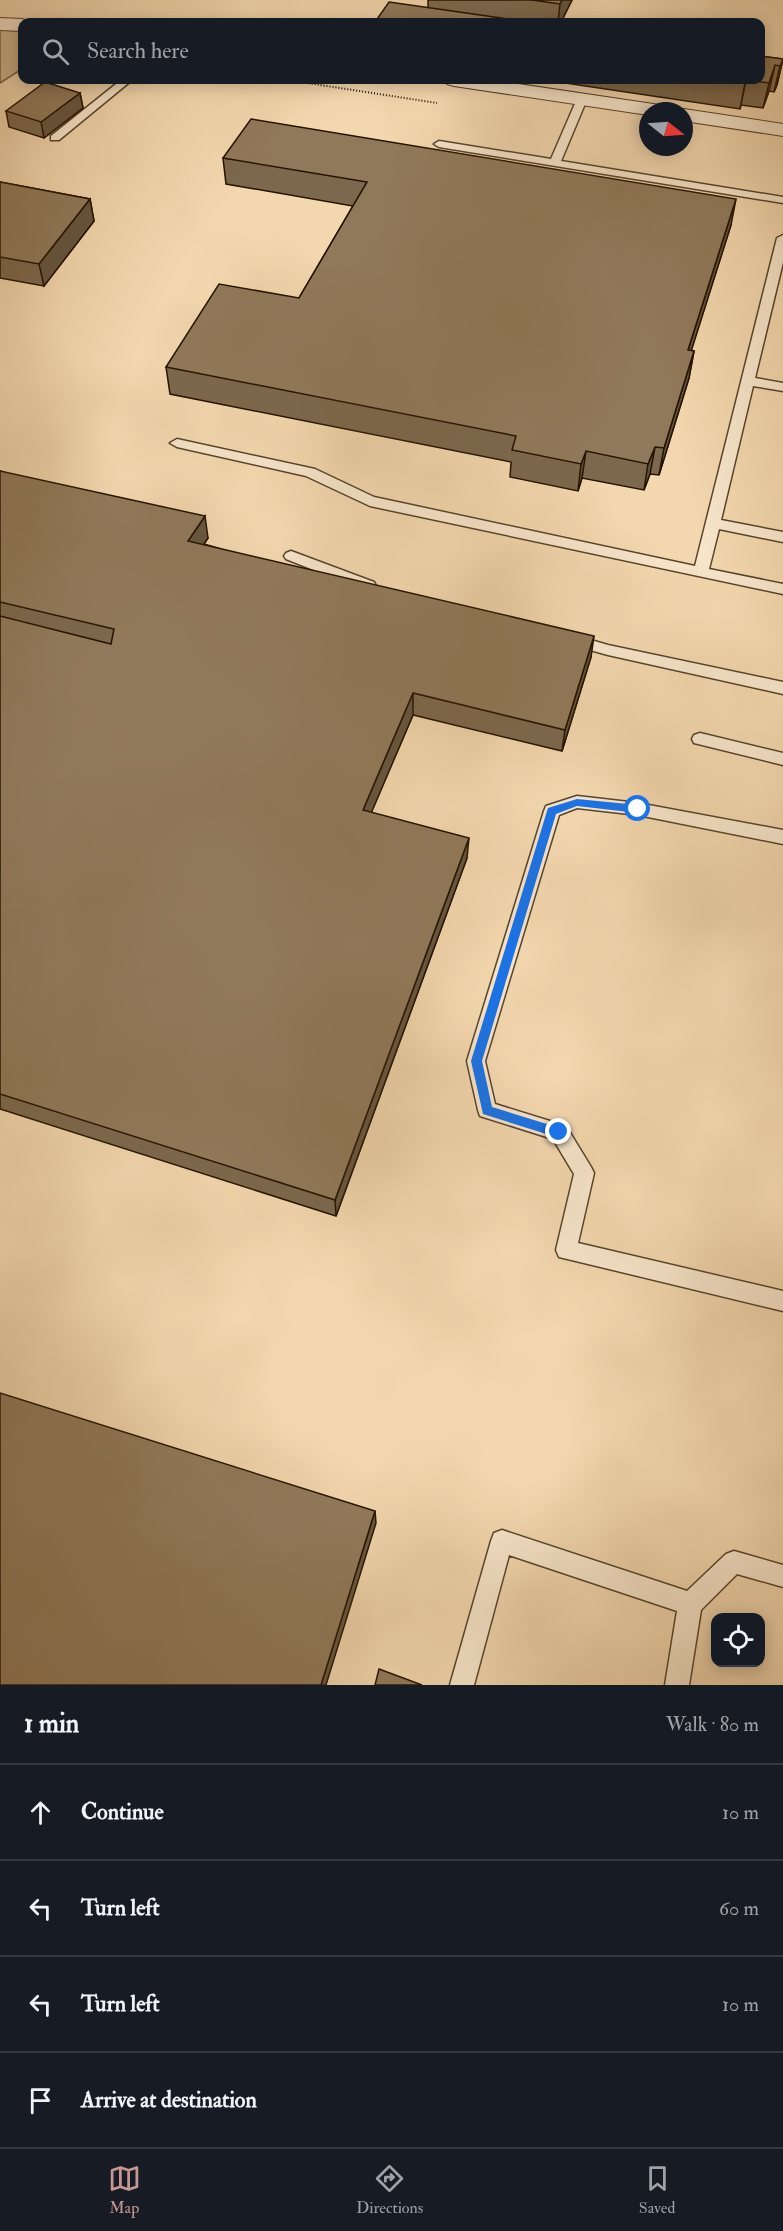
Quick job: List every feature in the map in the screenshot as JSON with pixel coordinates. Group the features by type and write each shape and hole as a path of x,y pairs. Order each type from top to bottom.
{"street":[{"path":"0,24 18,25"},
{"path":"481,84 639,108"},
{"path":"693,116 783,130"}],"lane":[{"path":"55,138 122,84"},
{"path":"555,163 582,99"},
{"path":"439,144 783,200"},
{"path":"701,572 748,381 780,264 783,238"},
{"path":"748,381 783,387"},
{"path":"177,443 310,472 370,501 783,589"},
{"path":"713,523 783,537"},
{"path":"291,556 379,589"},
{"path":"559,636 608,650 783,688"},
{"path":"700,738 783,759"},
{"path":"783,837 638,809 577,802 552,811 476,1061 487,1110 559,1132 584,1173 566,1250 783,1301"},
{"path":"462,1685 502,1541 690,1604"},
{"path":"677,1685 690,1604 734,1562 783,1576"}],"shaded area":[{"path":"0,24 18,25 18,72 0,83"}],"building":[{"path":"532,0 562,0 560,4"},
{"path":"389,2 501,18 378,18"},
{"path":"765,57 783,59 780,66 775,65 769,83 765,82"},
{"path":"42,84 51,84 80,93 41,122 6,111"},
{"path":"251,119 736,199 688,350 694,351 664,448 655,447 648,464 586,451 581,464 512,450 516,436 166,367 219,284 299,298 367,182 223,158"},
{"path":"0,182 90,199 39,264 0,257"},
{"path":"0,471 205,516 188,541 594,636 565,730 413,693 363,810 469,838 335,1200 0,1094 0,616 111,644 114,629 0,602"},
{"path":"0,1393 375,1511 321,1685 0,1685"},
{"path":"379,1669 422,1685 375,1685"}],"route":[{"path":"559,1132 487,1110 476,1061 552,811 577,802 638,809"}]}
